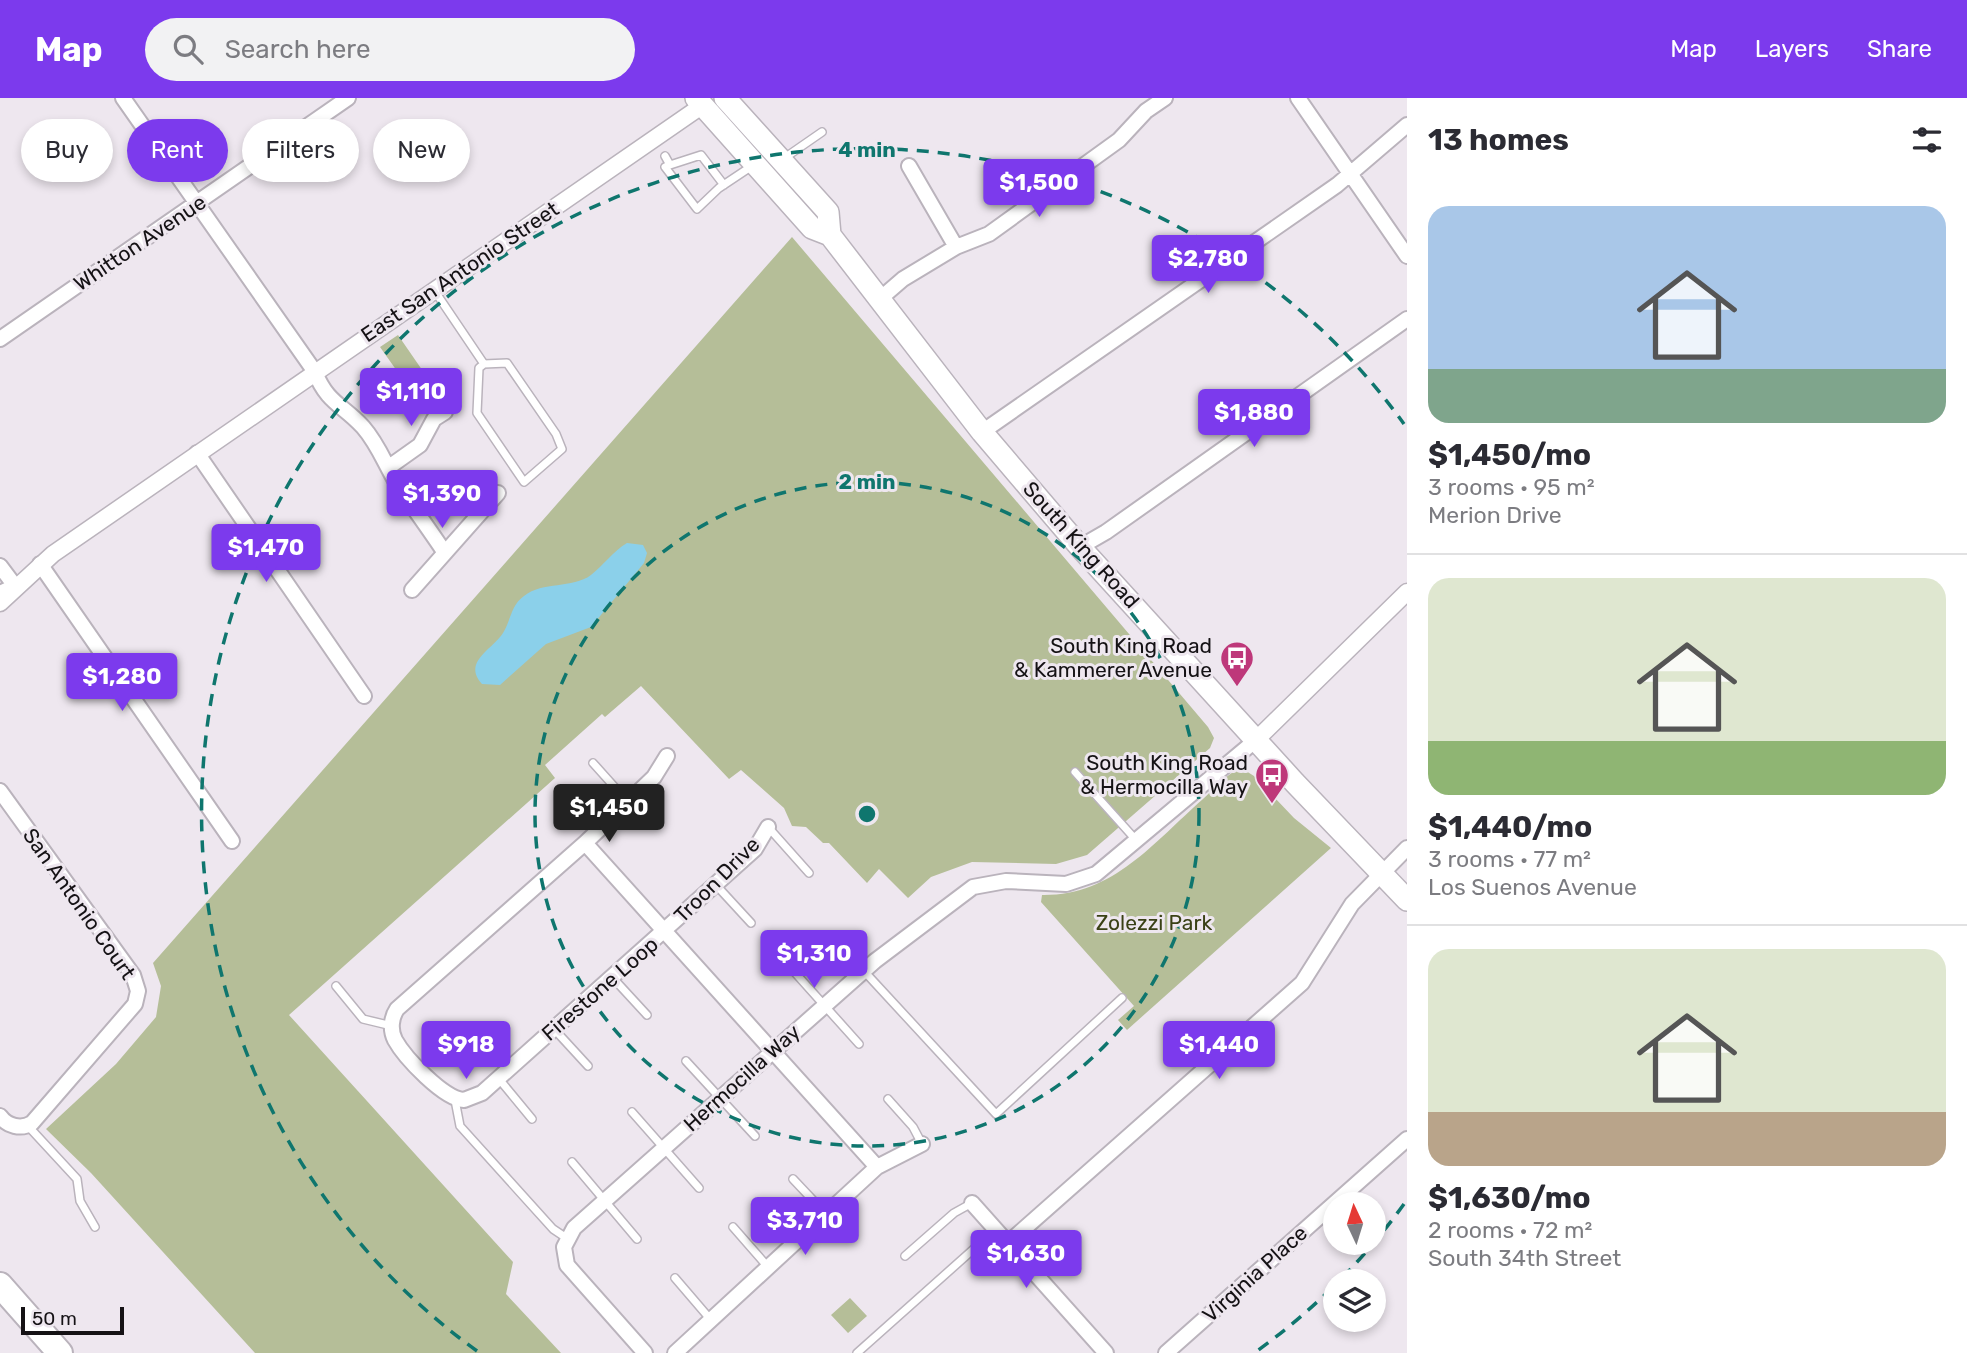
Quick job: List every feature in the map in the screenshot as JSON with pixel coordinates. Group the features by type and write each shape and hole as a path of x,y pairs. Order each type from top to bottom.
{"highway":[{"path":"0,1285 60,1353"}],"main road":[{"name":"South King Road","path":"725,98 828,212 830,235"},
{"name":"South King Road","path":"699,102 811,228 830,235 982,432 1080,547 1407,900"}],"street":[{"path":"122,98 314,372 321,388 340,410 362,426 445,553"},
{"name":"Whitton Avenue","path":"0,339 348,98"},
{"path":"881,298 903,279 956,247 989,234 1119,140 1146,111 1165,98"},
{"path":"1298,98 1407,256"},
{"name":"East San Antonio Street","path":"0,603 7,590 40,565 699,102"},
{"path":"982,432 1351,174 1407,125"},
{"path":"909,166 956,247"},
{"path":"1080,547 1106,532 1407,319"},
{"path":"389,467 420,445 434,419 445,412"},
{"path":"197,453 364,696"},
{"path":"412,590 498,494"},
{"path":"40,565 232,841"},
{"path":"0,566 7,590"},
{"path":"1256,740 1407,592"},
{"name":"Hermocilla Way","path":"568,1240 574,1228 863,970 973,887 1006,881 1066,884 1082,881 1096,874 1256,740"},
{"path":"455,1100 439,1090 395,1040 392,1026 397,1009 585,843 654,777 667,756"},
{"name":"San Antonio Court","path":"0,791 133,975 138,991 135,1004 28,1126"},
{"name":"Troon Drive","path":"665,931 755,849 768,827"},
{"path":"585,843 877,1167"},
{"path":"1008,1243 1302,983 1352,904 1407,848"},
{"name":"Firestone Loop","path":"455,1100 464,1101 482,1093 665,931"},
{"path":"2,1119 17,1127 28,1126"},
{"name":"Virginia Place","path":"1166,1353 1407,1139"},
{"path":"675,1353 877,1167 922,1144"},
{"path":"972,1203 1106,1353"},
{"path":"568,1240 564,1256 567,1265 645,1353"}],"lane":[{"path":"781,160 822,132"},
{"path":"724,185 701,155 665,167 696,209 724,185 755,164"},
{"path":"665,156 670,165"},
{"path":"434,290 484,364"},
{"path":"507,363 556,435 562,449 524,482 477,413 478,368 484,364 507,363"},
{"path":"593,762 628,802"},
{"path":"1075,772 1136,840"},
{"path":"768,827 810,873"},
{"path":"716,884 751,923"},
{"path":"789,966 859,1044"},
{"path":"863,970 996,1114 1122,998"},
{"path":"612,977 647,1016"},
{"path":"336,986 363,1019 392,1026"},
{"path":"554,1029 588,1066"},
{"path":"686,1061 755,1136"},
{"path":"498,1078 532,1119"},
{"path":"887,1099 913,1128 922,1144"},
{"path":"455,1100 460,1126 553,1229 568,1240"},
{"path":"632,1112 699,1188"},
{"path":"28,1126 77,1180 83,1208 95,1227"},
{"path":"572,1162 637,1238"},
{"path":"793,1179 826,1214"},
{"path":"905,1256 954,1213 972,1203"},
{"path":"733,1227 768,1268"},
{"path":"857,1353 996,1230"},
{"path":"675,1278 711,1320"}],"green space":[{"path":"792,237 1208,727 1214,738 1210,748 1087,855 1056,864 972,862 931,877 908,898 879,869 867,883 829,843 823,843 806,827 792,826 784,808 741,770 729,779 641,686 605,717 602,714 545,765 555,778 289,1015 513,1262 506,1294 561,1353 255,1353 91,1173 46,1129 116,1064 156,1017 161,986 153,963"},
{"path":"398,335 438,393 421,405 380,347"},
{"name":"Zolezzi Park","path":"1235,771 1246,771 1254,776 1294,818 1331,848 1127,1030 1118,1020 1134,1006 1041,902 1042,895 1067,893 1090,887 1111,877 1149,849"},
{"path":"850,1298 867,1316 848,1333 831,1315"}],"water":[{"path":"627,543 643,545 647,553 644,563 591,627 546,644 500,685 482,684 475,669 477,663 503,633 520,600 540,588 575,582 591,575"}],"place":[{"name":"South King Road & Kammerer Avenue","path":"1237,688"},
{"name":"South King Road & Hermocilla Way","path":"1272,805"}]}
